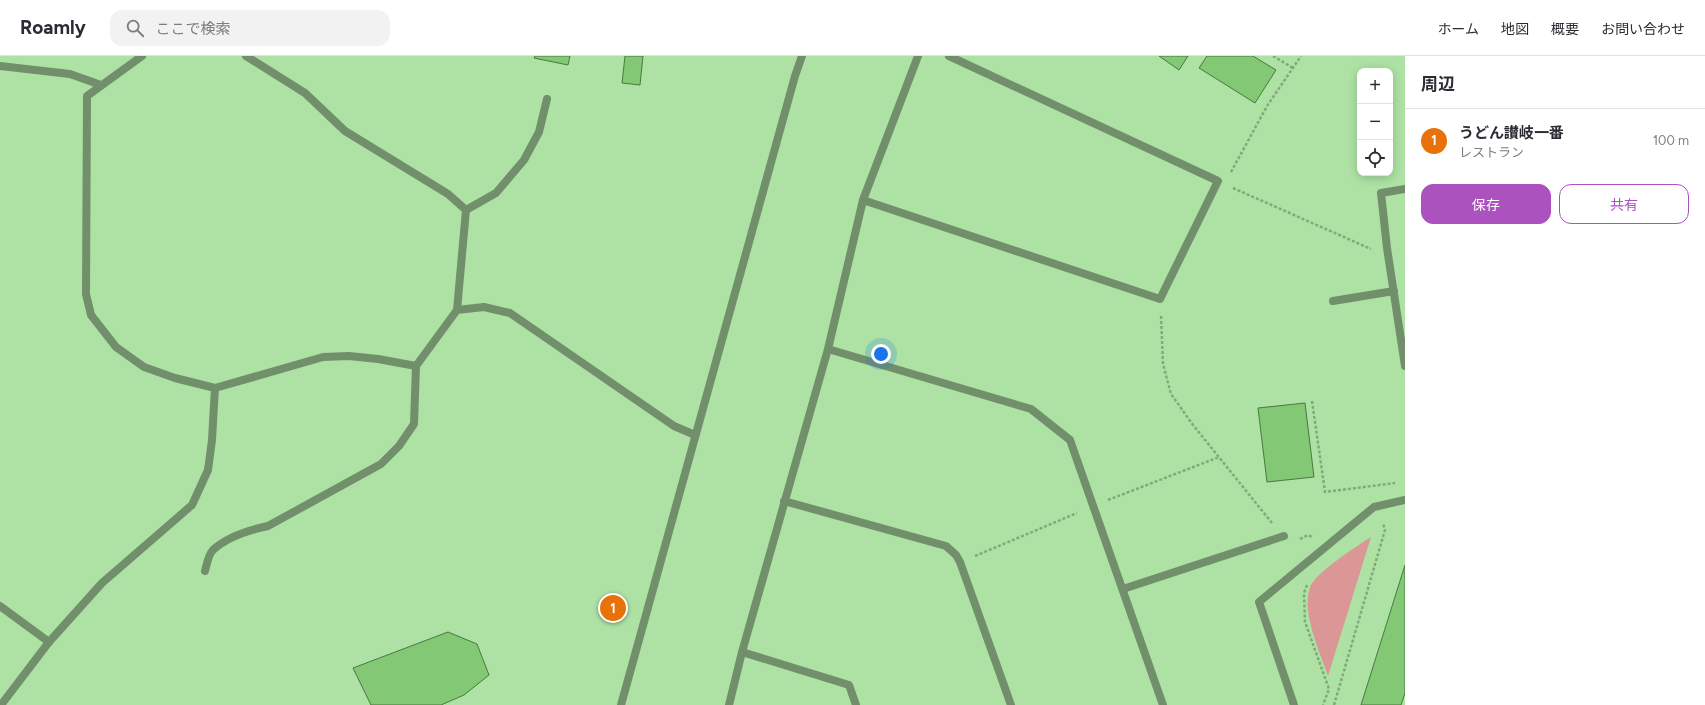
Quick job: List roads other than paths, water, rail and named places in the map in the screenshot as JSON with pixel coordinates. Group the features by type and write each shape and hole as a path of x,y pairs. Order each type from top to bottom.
{"street":[{"path":"142,56 87,96 86,294 91,316 116,347 144,367 175,378 215,388 323,357 349,356 378,358 416,366"},
{"path":"246,56 305,93 345,131 448,194 466,210"},
{"path":"622,705 695,435 795,76 802,56"},
{"path":"729,705 742,652 828,349 863,200 918,56"},
{"path":"863,200 1160,299 1221,183 949,56"},
{"path":"0,66 70,74 101,85"},
{"path":"466,210 496,193 524,160 539,132 547,99"},
{"path":"1405,189 1381,193 1387,248 1405,366"},
{"path":"205,571 212,551 229,540 252,530 268,526 381,464 399,446 414,424 416,366 457,310 466,210"},
{"path":"1333,301 1394,291"},
{"path":"457,310 484,307 510,313 674,426 695,435"},
{"path":"828,349 1031,409 1070,440 1164,705"},
{"path":"1,705 49,642 102,583 192,505 208,470 212,440 215,388"},
{"path":"1294,705 1258,602 1374,507 1405,500"},
{"path":"784,501 946,546 956,555 960,562 1011,705"},
{"path":"1123,590 1284,536"},
{"path":"0,606 49,642"},
{"path":"742,652 849,686 856,705"}],"place":[{"name":"うどん讃岐一番","path":"613,608"}]}
